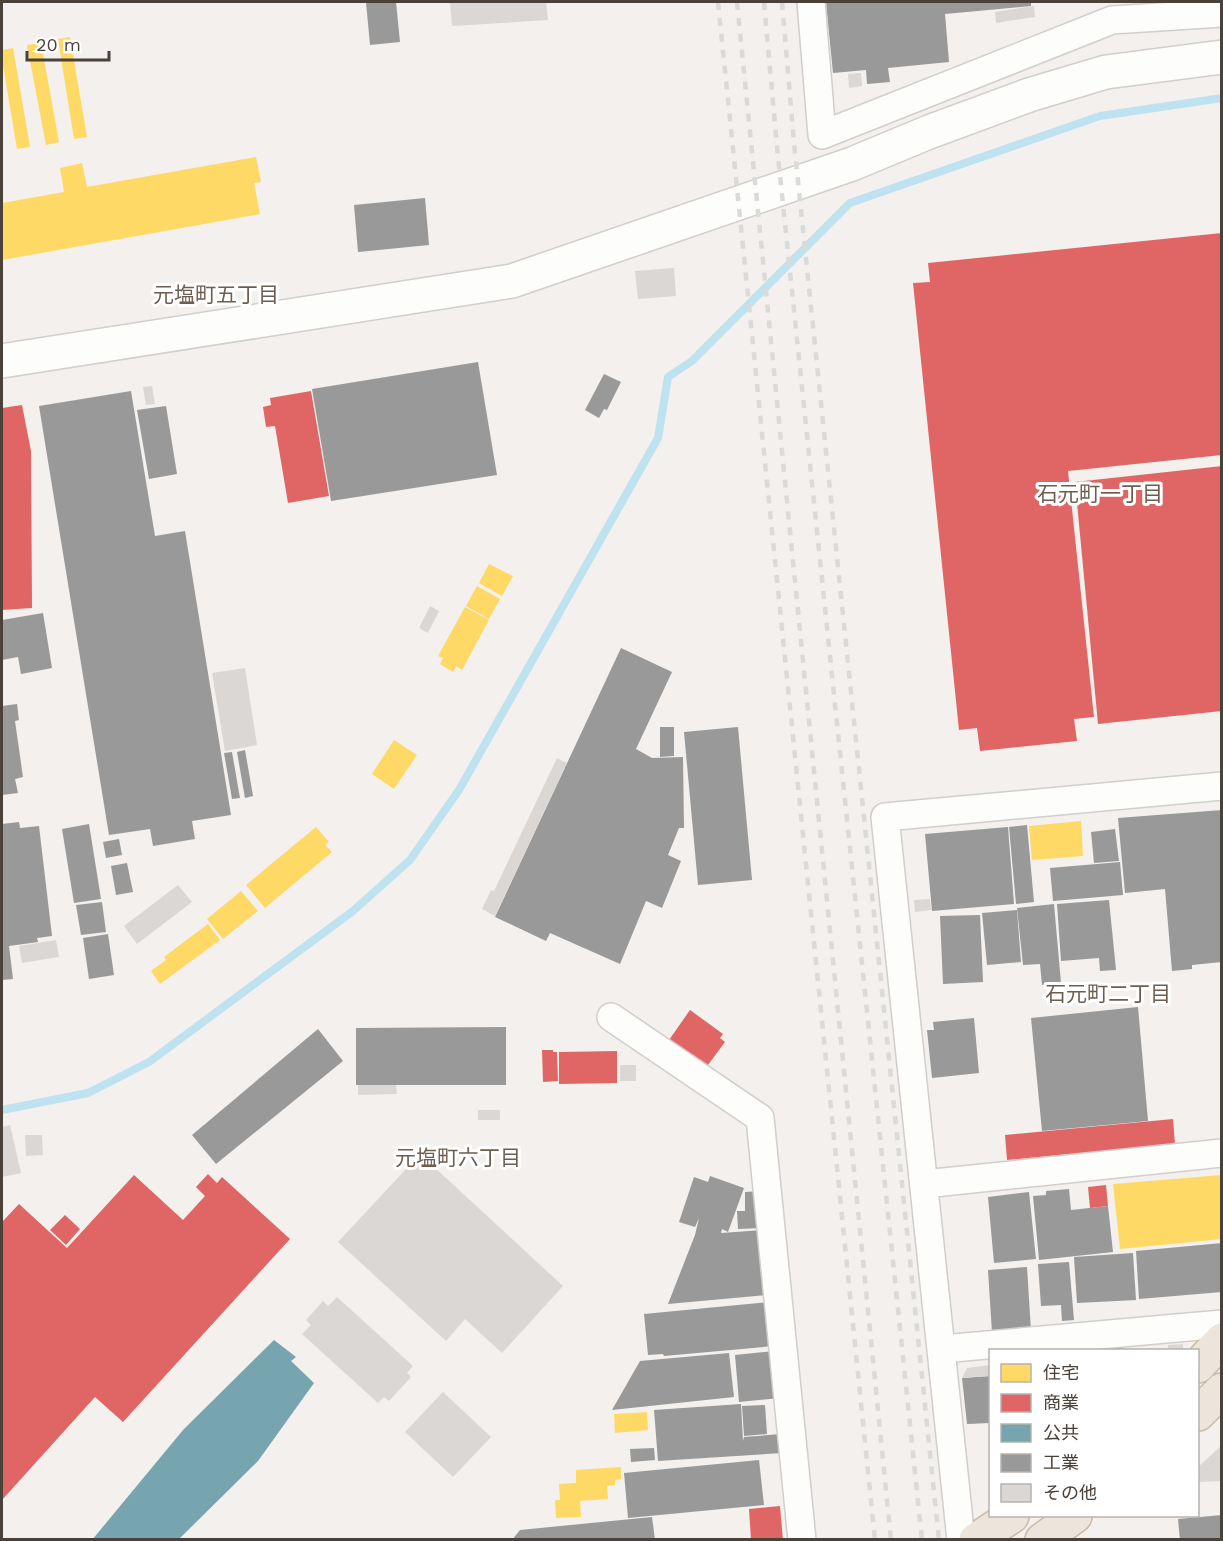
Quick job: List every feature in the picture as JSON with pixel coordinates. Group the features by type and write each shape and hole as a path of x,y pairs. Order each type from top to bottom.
{"highway":[{"path":"1199,1364 1221,1340"},
{"path":"1199,1412 1221,1390"},
{"path":"976,1539 1009,1517"},
{"path":"1042,1539 1072,1517"}],"street":[{"path":"811,2 822,135 1112,20 1221,13"},
{"path":"2,362 512,281 852,164 929,132 1029,95 1106,72 1221,57"},
{"path":"962,1539 885,817 1221,786"},
{"path":"611,1017 760,1118 802,1539"},
{"path":"924,1184 1221,1153"},
{"path":"942,1349 1221,1324"}],"building: 住宅":[{"path":"70,37 87,137 74,139 58,39"},
{"path":"41,43 59,142 46,145 27,45"},
{"path":"13,48 30,147 17,149 2,59 2,50"},
{"path":"256,157 261,182 254,183 260,214 2,260 2,203 64,192 60,168 82,163 87,187"},
{"path":"489,564 513,576 502,596 479,583"},
{"path":"477,586 500,599 489,619 466,606"},
{"path":"465,607 489,620 462,670 456,666 453,672 440,664 443,658 438,656"},
{"path":"394,740 417,755 394,789 372,774"},
{"path":"1081,821 1083,856 1032,860 1029,826"},
{"path":"316,827 329,842 325,845 332,852 265,908 246,885"},
{"path":"241,891 258,911 223,939 207,919"},
{"path":"208,924 220,940 160,984 151,971 166,960 164,957"},
{"path":"1222,1175 1222,1239 1120,1249 1113,1184"},
{"path":"647,1412 648,1430 615,1433 614,1414"},
{"path":"621,1467 621,1479 615,1480 615,1485 607,1486 608,1499 580,1501 581,1517 556,1518 555,1500 560,1500 559,1484 576,1483 576,1470"}],"building: 商業":[{"path":"1222,233 1222,455 1068,471 1094,717 1074,719 1077,741 980,751 977,728 959,730 913,283 930,282 928,263"},
{"path":"311,391 329,496 288,503 275,426 266,427 263,407 271,405 270,398"},
{"path":"22,405 31,451 32,608 2,610 2,408"},
{"path":"1222,466 1222,711 1098,724 1075,482"},
{"path":"690,1010 723,1034 720,1038 725,1042 705,1069 669,1040"},
{"path":"542,1050 557,1052 558,1081 543,1082"},
{"path":"617,1051 617,1083 559,1084 559,1052"},
{"path":"1173,1119 1175,1144 1007,1160 1005,1135"},
{"path":"208,1174 217,1183 222,1177 290,1239 123,1422 95,1397 2,1500 2,1222 19,1204 67,1248 134,1175 183,1220 205,1196 196,1187"},
{"path":"1106,1185 1108,1206 1090,1208 1088,1187"},
{"path":"65,1215 80,1229 66,1245 50,1230"},
{"path":"780,1506 783,1540 751,1540 749,1509"}],"building: 公共":[{"path":"274,1340 296,1357 291,1361 314,1383 258,1461 178,1540 92,1540 183,1430"}],"building: 工業":[{"path":"366,2 396,2 400,42 370,45"},
{"path":"826,2 1031,2 1031,6 945,14 949,62 888,68 890,82 867,84 866,70 833,73"},
{"path":"425,198 429,245 358,252 354,205"},
{"path":"478,362 497,475 331,501 312,389"},
{"path":"604,374 621,382 607,410 604,409 599,418 585,410"},
{"path":"131,391 155,536 185,531 231,815 192,821 195,839 153,846 150,829 109,835 39,406"},
{"path":"166,406 177,474 149,479 137,410"},
{"path":"43,613 52,668 21,674 18,657 2,660 2,620"},
{"path":"621,648 672,672 636,749 652,758 683,757 684,828 679,828 668,855 681,861 662,908 646,901 620,964 550,933 546,941 495,917"},
{"path":"17,704 19,720 15,721 23,777 15,779 18,793 2,795 2,706"},
{"path":"660,727 674,727 674,756 660,757"},
{"path":"738,727 752,880 698,885 684,732"},
{"path":"245,750 253,796 245,798 237,752"},
{"path":"232,752 240,798 232,799 224,753"},
{"path":"1222,810 1222,962 1192,965 1192,969 1172,971 1165,889 1125,893 1118,818"},
{"path":"19,822 20,828 39,826 52,936 37,938 38,942 9,946 13,979 2,980 2,824"},
{"path":"89,824 101,899 74,903 62,829"},
{"path":"1027,825 1034,902 1016,904 1009,827"},
{"path":"1008,827 1014,904 932,911 925,834"},
{"path":"1115,829 1119,861 1094,863 1091,832"},
{"path":"119,839 122,855 106,858 103,842"},
{"path":"1120,862 1123,895 1053,901 1050,868"},
{"path":"127,863 133,892 116,895 111,866"},
{"path":"1109,900 1116,970 1100,971 1099,958 1061,961 1057,904"},
{"path":"102,902 106,932 81,935 76,905"},
{"path":"1054,904 1061,983 1042,985 1040,964 1023,965 1017,908"},
{"path":"1017,910 1021,962 987,965 982,913"},
{"path":"980,915 983,982 943,984 940,916"},
{"path":"108,934 114,975 89,979 83,938"},
{"path":"1138,1007 1148,1121 1042,1131 1031,1018"},
{"path":"974,1018 979,1073 932,1078 927,1030 934,1030 933,1022"},
{"path":"506,1027 506,1085 356,1085 356,1028"},
{"path":"318,1029 343,1061 216,1164 192,1135"},
{"path":"710,1176 744,1188 728,1232 722,1229 721,1233 764,1230 767,1295 668,1304 695,1235 699,1218 695,1227 679,1222 694,1177 708,1182"},
{"path":"1069,1189 1071,1210 1108,1206 1113,1252 1039,1260 1033,1196 1046,1195 1046,1191"},
{"path":"760,1191 761,1228 738,1229 737,1211 745,1211 745,1192"},
{"path":"1029,1192 1036,1259 994,1263 988,1197"},
{"path":"1222,1243 1222,1292 1139,1299 1136,1251"},
{"path":"1133,1253 1136,1300 1077,1303 1074,1257"},
{"path":"1069,1262 1074,1320 1062,1321 1061,1305 1041,1306 1038,1264"},
{"path":"1027,1267 1031,1331 992,1333 988,1270"},
{"path":"770,1302 774,1346 664,1356 663,1354 648,1355 644,1314"},
{"path":"1123,1346 1123,1349 1102,1348"},
{"path":"775,1351 780,1398 739,1402 735,1355"},
{"path":"729,1353 734,1397 612,1410 640,1361"},
{"path":"989,1376 989,1423 967,1424 962,1378"},
{"path":"741,1404 743,1441 744,1437 781,1434 782,1453 658,1461 654,1410"},
{"path":"765,1405 767,1434 744,1436 742,1406"},
{"path":"654,1448 655,1460 631,1462 630,1449"},
{"path":"759,1460 764,1505 628,1518 624,1473"},
{"path":"1222,1515 1222,1540 1180,1540 1178,1519"},
{"path":"652,1517 655,1540 512,1540 520,1530"}],"building: その他":[{"path":"450,2 546,2 548,20 452,26"},
{"path":"1034,6 1035,17 996,23 995,12"},
{"path":"861,73 862,86 849,88 848,74"},
{"path":"674,268 676,296 638,299 635,271"},
{"path":"152,386 155,404 146,405 143,387"},
{"path":"430,606 439,611 428,633 419,628"},
{"path":"245,668 257,745 225,751 212,673"},
{"path":"557,758 567,763 495,916 482,909 491,890 494,891"},
{"path":"178,885 192,902 137,944 124,926"},
{"path":"930,899 931,910 915,912 914,900"},
{"path":"56,940 59,957 22,963 19,946"},
{"path":"620,1065 636,1065 636,1081 620,1081"},
{"path":"358,1085 396,1085 397,1094 358,1095"},
{"path":"478,1110 500,1110 500,1120 478,1120"},
{"path":"10,1125 21,1173 2,1177 2,1127"},
{"path":"25,1135 42,1135 43,1155 26,1156"},
{"path":"420,1154 563,1286 502,1353 465,1319 446,1341 338,1242"},
{"path":"337,1297 413,1366 407,1373 411,1377 389,1401 384,1397 378,1403 302,1334 311,1325 306,1320 323,1301 328,1306"},
{"path":"1183,1344 1183,1349 1168,1349 1168,1345"},
{"path":"989,1365 989,1376 962,1378 967,1368"},
{"path":"443,1392 491,1437 453,1477 405,1432"},
{"path":"1222,1445 1222,1481 1199,1482 1199,1466"}],"waterway":[{"path":"2,1110 88,1093 149,1062 353,911 410,860 459,790 658,438 668,377 692,361 850,203 1100,116 1222,98"}],"railway":[{"path":"718,2 875,1540"},
{"path":"737,2 891,1540"},
{"path":"764,2 777,147 922,1540"},
{"path":"782,2 794,143 939,1540"}],"district":[{"name":"元塩町五丁目","path":"216,294"},
{"name":"石元町一丁目","path":"1100,493"},
{"name":"石元町二丁目","path":"1108,993"},
{"name":"元塩町六丁目","path":"458,1157"}]}
